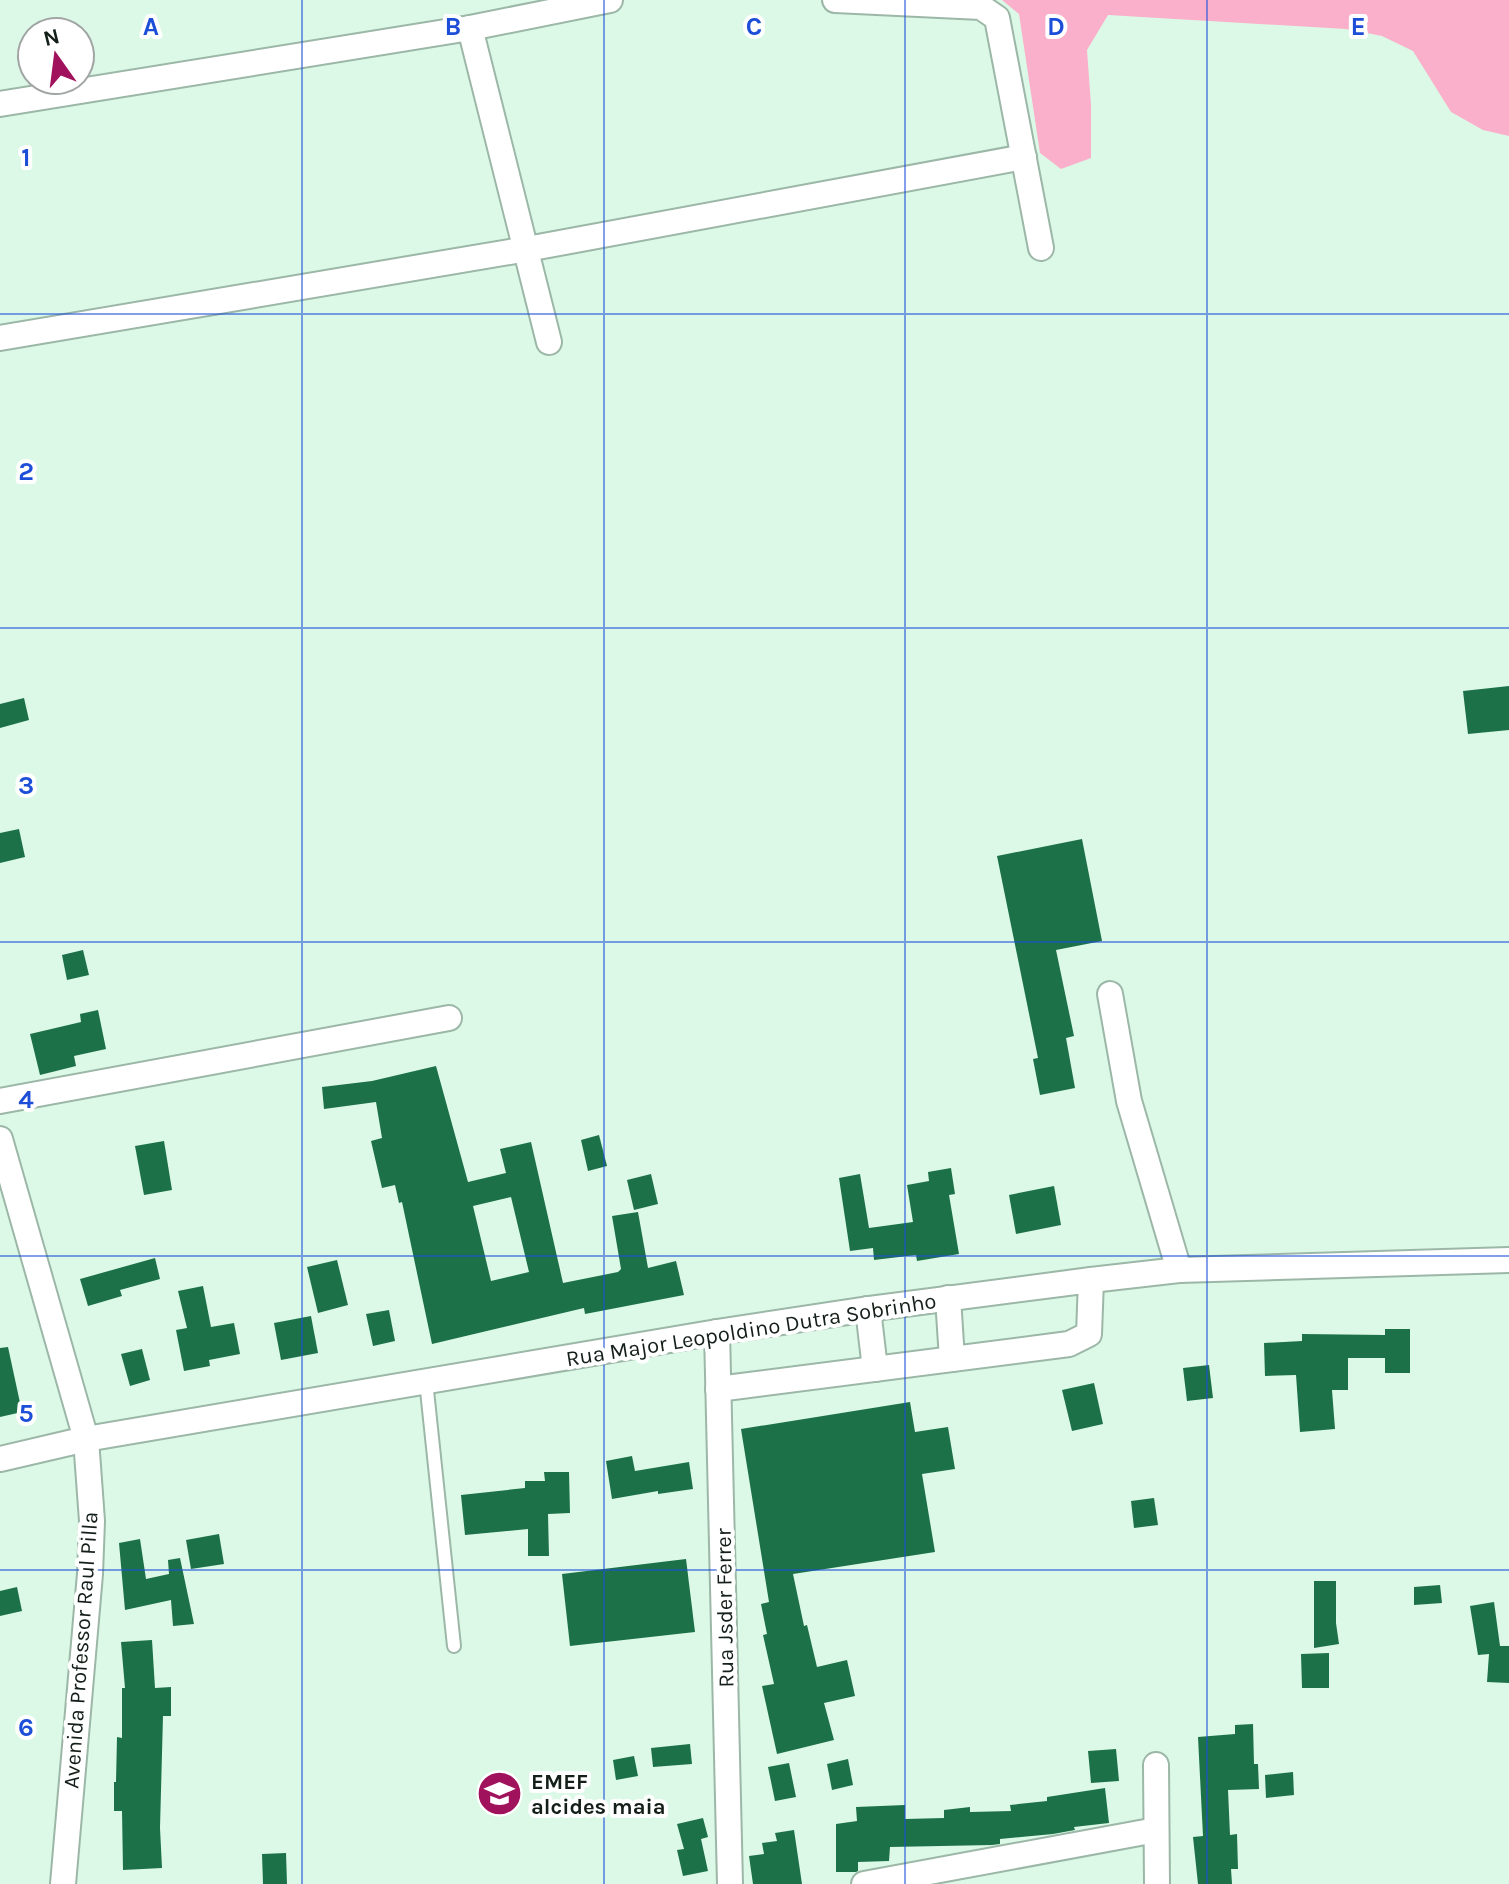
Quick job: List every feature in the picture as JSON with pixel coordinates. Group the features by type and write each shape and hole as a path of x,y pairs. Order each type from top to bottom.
{"street":[{"path":"0,104 470,28 610,0"},
{"path":"835,0 981,7 997,18 1041,248"},
{"path":"470,28 549,342"},
{"path":"0,338 527,249 1024,157"},
{"path":"1110,994 1129,1101 1179,1270"},
{"path":"0,1101 449,1018"},
{"name":"Avenida Professor Raul Pilla","path":"0,1139 86,1439 92,1521 90,1574 63,1884"},
{"name":"Rua Major Leopoldino Dutra Sobrinho","path":"0,1459 86,1439 426,1381 717,1332 948,1298 1179,1270 1509,1260"},
{"path":"718,1389 1069,1344 1089,1334 1091,1280"},
{"path":"948,1298 952,1359"},
{"path":"868,1309 875,1369"},
{"name":"Rua Jsder Ferrer","path":"717,1332 730,1884"},
{"path":"1156,1765 1157,1884"},
{"path":"864,1884 1156,1830"}],"lane":[{"path":"426,1381 454,1646"}],"shaded area":[{"path":"1002,0 1509,0 1509,136 1483,130 1451,112 1413,51 1382,36 1346,29 1108,15 1087,50 1091,158 1061,169 1040,153 1019,14"}],"building":[{"path":"1509,686 1509,730 1468,734 1463,691"},
{"path":"24,698 29,720 0,728 0,704"},
{"path":"19,829 25,857 0,863 0,833"},
{"path":"1082,839 1102,941 1056,950 1074,1036 1066,1038 1075,1088 1040,1095 1033,1059 1038,1058 997,856"},
{"path":"83,950 89,975 67,980 62,955"},
{"path":"98,1010 106,1049 74,1056 76,1066 40,1075 30,1034 81,1022 80,1014"},
{"path":"436,1066 468,1182 506,1173 500,1149 531,1142 563,1283 618,1272 621,1269 612,1216 638,1212 648,1268 676,1261 684,1295 585,1314 584,1308 432,1344 402,1202 399,1203 395,1185 382,1188 371,1141 382,1138 376,1102 324,1109 322,1087 372,1081","holes":["511,1197 529,1272 491,1281 473,1206"]},
{"path":"599,1135 607,1166 588,1171 581,1140"},
{"path":"164,1141 172,1190 144,1195 135,1146"},
{"path":"951,1168 955,1194 949,1195 959,1254 917,1261 916,1255 874,1260 873,1248 850,1251 839,1178 860,1174 869,1228 913,1222 907,1185 929,1181 928,1172"},
{"path":"651,1174 658,1204 634,1210 627,1180"},
{"path":"1054,1186 1061,1225 1016,1234 1009,1195"},
{"path":"155,1258 160,1279 120,1290 122,1296 88,1306 80,1279"},
{"path":"337,1260 348,1305 318,1313 307,1267"},
{"path":"203,1286 211,1327 234,1323 240,1354 209,1360 210,1366 184,1371 176,1330 187,1328 178,1291"},
{"path":"389,1310 395,1341 373,1346 366,1314"},
{"path":"311,1316 318,1353 281,1360 274,1323"},
{"path":"1385,1329 1410,1329 1410,1373 1385,1373 1385,1358 1348,1358 1348,1390 1332,1390 1335,1429 1300,1432 1296,1375 1265,1376 1264,1343 1302,1341 1302,1334 1385,1335"},
{"path":"8,1347 22,1412 0,1417 0,1348"},
{"path":"142,1349 150,1380 130,1386 121,1354"},
{"path":"1209,1365 1213,1398 1187,1401 1183,1368"},
{"path":"1094,1383 1103,1424 1072,1431 1062,1390"},
{"path":"910,1402 915,1432 948,1427 955,1469 922,1474 935,1552 793,1574 817,1667 847,1660 855,1696 824,1703 834,1740 777,1754 762,1686 774,1684 763,1635 767,1634 761,1604 769,1602 741,1429"},
{"path":"632,1456 635,1471 689,1462 693,1489 612,1499 606,1461"},
{"path":"544,1472 569,1472 570,1513 548,1514 549,1556 528,1556 528,1529 465,1535 461,1495 525,1488 525,1481 545,1481"},
{"path":"1154,1498 1158,1525 1134,1528 1131,1501"},
{"path":"219,1534 224,1564 191,1569 186,1540"},
{"path":"140,1539 146,1579 169,1574 168,1560 180,1558 194,1624 173,1626 171,1600 125,1610 119,1543"},
{"path":"686,1559 695,1632 570,1646 562,1574"},
{"path":"1314,1581 1336,1581 1339,1644 1314,1648"},
{"path":"1440,1585 1442,1603 1414,1605 1414,1587"},
{"path":"17,1587 22,1611 0,1616 0,1591"},
{"path":"1494,1602 1500,1646 1509,1646 1509,1683 1487,1682 1489,1654 1478,1655 1470,1606"},
{"path":"152,1640 155,1688 171,1687 171,1716 163,1716 162,1868 123,1870 122,1811 114,1811 117,1737 122,1738 122,1688 125,1688 121,1642"},
{"path":"1329,1653 1329,1688 1302,1688 1301,1654"},
{"path":"1253,1724 1254,1764 1258,1764 1259,1789 1228,1790 1230,1835 1237,1834 1238,1869 1231,1869 1232,1884 1198,1884 1193,1837 1203,1836 1198,1737 1235,1734 1235,1725"},
{"path":"690,1744 692,1764 653,1767 651,1748"},
{"path":"1116,1749 1119,1781 1091,1783 1088,1751"},
{"path":"634,1756 638,1776 616,1780 613,1760"},
{"path":"848,1759 853,1785 832,1790 827,1764"},
{"path":"789,1763 796,1797 775,1801 768,1767"},
{"path":"1293,1772 1294,1795 1266,1798 1265,1775"},
{"path":"1105,1788 1109,1823 1074,1827 1075,1830 1053,1834 1000,1839 1000,1844 992,1845 890,1847 889,1861 858,1862 856,1872 836,1872 836,1824 857,1821 856,1807 905,1805 905,1819 944,1818 944,1810 970,1807 970,1812 1011,1811 1010,1805 1047,1801 1047,1797"},
{"path":"703,1818 708,1837 701,1839 708,1871 683,1876 677,1850 684,1849 677,1824"},
{"path":"794,1830 802,1884 753,1884 749,1856 764,1854 762,1843 777,1841 775,1833"},
{"path":"286,1853 287,1884 263,1884 262,1854"}],"place":[{"name":"EMEF alcides maia","path":"500,1794"}]}
